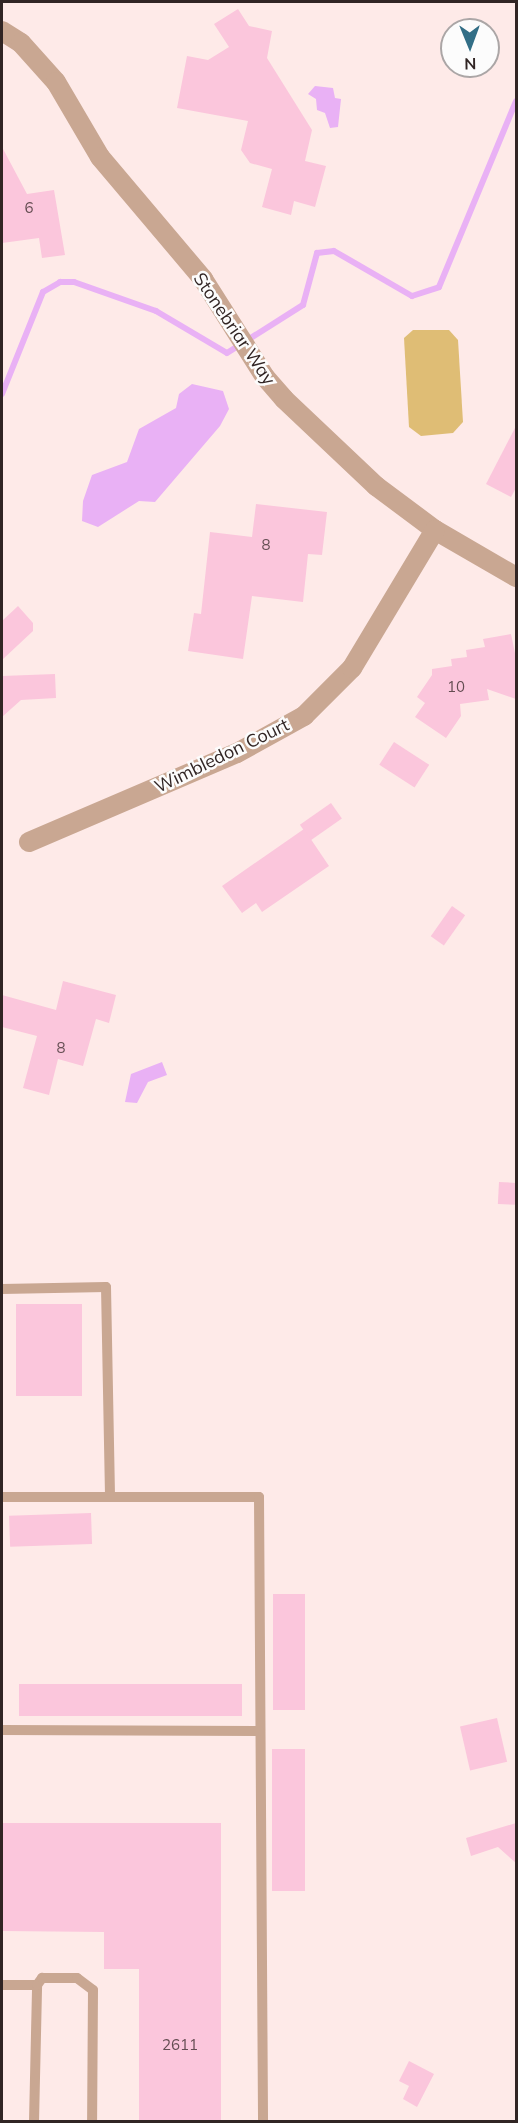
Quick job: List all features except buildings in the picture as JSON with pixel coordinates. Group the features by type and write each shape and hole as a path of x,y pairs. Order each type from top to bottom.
{"street":[{"name":"Stonebriar Way","path":"2,31 21,43 56,82 100,157 203,279 265,377 376,486 435,530 516,577"},
{"name":"Wimbledon Court","path":"29,842 99,815 237,753 304,716 352,668 435,530"}],"lane":[{"path":"2,1289 106,1287 110,1497"},
{"path":"2,1497 259,1497 262,2121"},
{"path":"2,1730 260,1731"},
{"path":"34,2121 37,1985 42,1978 76,1978 93,1990 92,2121"},
{"path":"2,1985 37,1985"}],"shaded area":[{"path":"315,86 333,88 335,98 341,99 338,127 330,128 325,113 317,110 316,99 308,94"},
{"path":"413,330 449,330 458,340 463,422 453,433 421,436 409,427 404,338"},
{"path":"192,384 223,391 229,409 220,426 155,502 139,501 98,527 82,521 83,501 92,475 127,462 139,429 176,408 179,394"},
{"path":"162,1062 167,1075 148,1082 137,1103 125,1102 131,1074"}],"waterway":[{"path":"2,394 43,292 60,282 74,282 156,311 227,353 303,305 317,253 334,251 412,296 439,287 516,101"}]}
